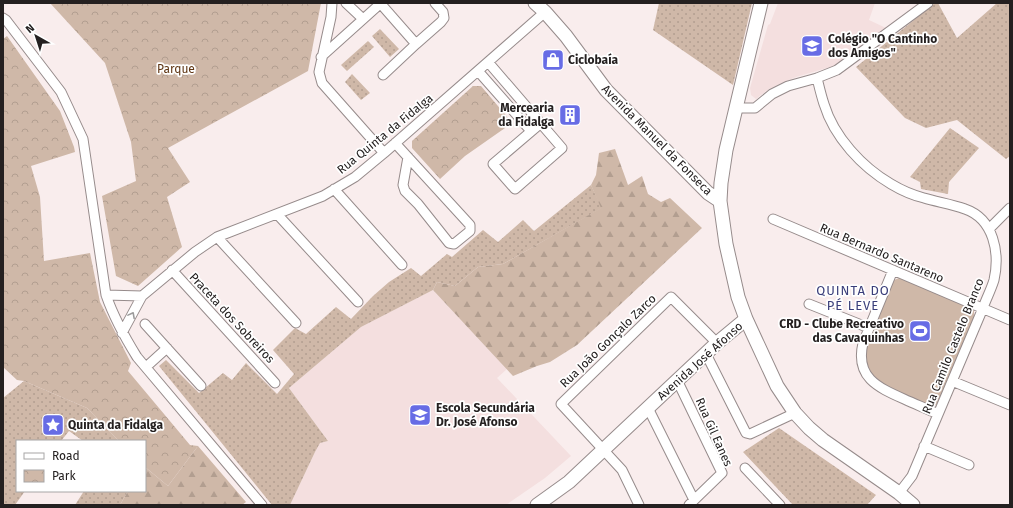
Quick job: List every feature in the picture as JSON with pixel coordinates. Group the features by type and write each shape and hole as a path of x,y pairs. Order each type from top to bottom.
{"main road":[{"name":"Avenida Manuel da Fonseca","path":"536,3 566,36 606,90 708,193 720,201"},
{"name":"Avenida José Afonso","path":"537,505 569,482 717,343 746,319 732,276 720,201 722,167 761,3"},
{"path":"746,319 777,386 795,413 823,440 899,493 913,505"}],"street":[{"path":"332,3 330,23 318,72 322,83 384,153"},
{"path":"346,3 363,19"},
{"path":"383,75 444,18 443,12 435,3"},
{"path":"736,108 755,108 772,94 788,86 817,78 836,70 928,3"},
{"path":"322,57 380,4 416,44"},
{"name":"Rua Quinta da Fidalga","path":"122,333 142,296 195,252 217,238 323,196 355,177 545,12"},
{"path":"3,18 62,92 83,139 106,295 122,333 137,357 262,505"},
{"path":"488,62 562,148 515,189 493,164 540,123"},
{"path":"478,71 531,131"},
{"name":"Rua Camilo Castelo Branco","path":"817,78 824,104 832,123 850,148 870,169 905,192 970,211 983,220 989,229 996,246 994,280 912,476 899,493"},
{"path":"395,143 408,157 470,225 470,231 454,244 449,243 418,204 405,191 403,185 408,157"},
{"path":"334,189 402,265"},
{"path":"989,229 1010,208"},
{"path":"277,214 358,302"},
{"name":"Rua Bernardo Santareno","path":"773,219 1010,320"},
{"path":"217,238 296,323"},
{"name":"Praceta dos Sobreiros","path":"172,270 275,383"},
{"path":"893,270 869,328 861,352 865,371 870,380 882,389 938,414"},
{"path":"106,295 142,296"},
{"name":"Rua João Gonçalo Zarco","path":"604,450 561,404 671,297 717,343"},
{"path":"809,304 869,328"},
{"path":"145,324 201,386"},
{"path":"146,367 167,348"},
{"path":"706,354 746,433 750,434 795,413"},
{"name":"Rua Gil Eanes","path":"678,380 722,473 691,502"},
{"path":"952,381 1010,406"},
{"path":"648,408 691,502"},
{"path":"924,446 969,465"},
{"path":"604,450 622,470 639,505"},
{"path":"745,468 780,505"}],"shaded area":[{"name":"Colégio \"O Cantinho dos Amigos\"","path":"778,3 875,3 869,20 886,28 837,65 784,82 769,89 756,99 751,95 750,88 768,25 770,24"},
{"name":"Escola Secundária Dr. José Afonso","path":"433,290 507,369 497,378 571,456 545,478 506,505 290,505 320,443 328,441 289,388 361,327"}],"green space":[{"name":"Parque","path":"50,3 321,3 308,71 168,148 190,182 167,197 182,247 138,286 116,276 102,196 136,181 131,142 105,63"},
{"path":"659,3 752,3 733,85 653,30"},
{"path":"935,3 938,3 957,38 997,3 1010,3 1010,156 1006,159 957,120 926,128 905,118 856,67"},
{"path":"380,29 399,49 390,57 372,36"},
{"path":"7,36 60,111 75,152 31,166 40,197 44,261 90,253 100,302 131,363 128,371 190,445 198,446 168,486 146,468 146,440 118,440 87,408 24,381 17,380 3,367 3,39"},
{"path":"368,41 374,47 347,71 341,65"},
{"path":"352,74 370,93 361,100 345,82"},
{"path":"473,86 481,86 509,119 505,128 465,156 440,179 412,148 412,141"},
{"path":"950,128 979,148 949,182 948,194 921,189 920,182 910,177"},
{"path":"615,149 628,185 642,176 648,194 661,202 670,198 702,228 577,345 550,362 513,376 433,290 437,282 455,286 478,267 503,264 601,208 591,185 596,175 599,153"},
{"path":"591,185 602,208 503,264 478,267 455,286 437,282 433,290 361,327 289,388 328,441 320,443 290,505 272,505 159,366 166,360 199,393 223,373 232,380 246,363 277,394 294,374 273,350 295,328 306,334 336,307 351,319 389,282 411,268 421,276 447,254 452,257 483,230 498,242 523,220 534,231"},
{"name":"CRD - Clube Recreativo das Cavaquinhas","path":"903,278 974,310 974,318 935,406 928,406 880,384 871,375 866,363 866,348 871,331 890,286 894,280"},
{"name":"Quinta da Fidalga","path":"24,381 87,408 118,440 82,440 69,431 62,440 16,440 16,492 24,492 15,505 3,505 3,398"},
{"path":"779,428 876,495 867,505 793,505 743,452"},
{"path":"198,446 246,502 242,505 120,505 127,492 146,492 146,468 168,486"},
{"path":"83,492 127,492 120,505 75,505"}],"place":[{"name":"Colégio \"O Cantinho dos Amigos\"","path":"812,46"},
{"name":"Ciclobaía","path":"553,60"},
{"name":"Mercearia da Fidalga","path":"570,115"},
{"name":"CRD - Clube Recreativo das Cavaquinhas","path":"920,331"},
{"name":"Escola Secundária Dr. José Afonso","path":"420,415"},
{"name":"Quinta da Fidalga","path":"53,425"}],"district":[{"name":"QUINTA DO PÉ LEVE","path":"853,298"}]}
